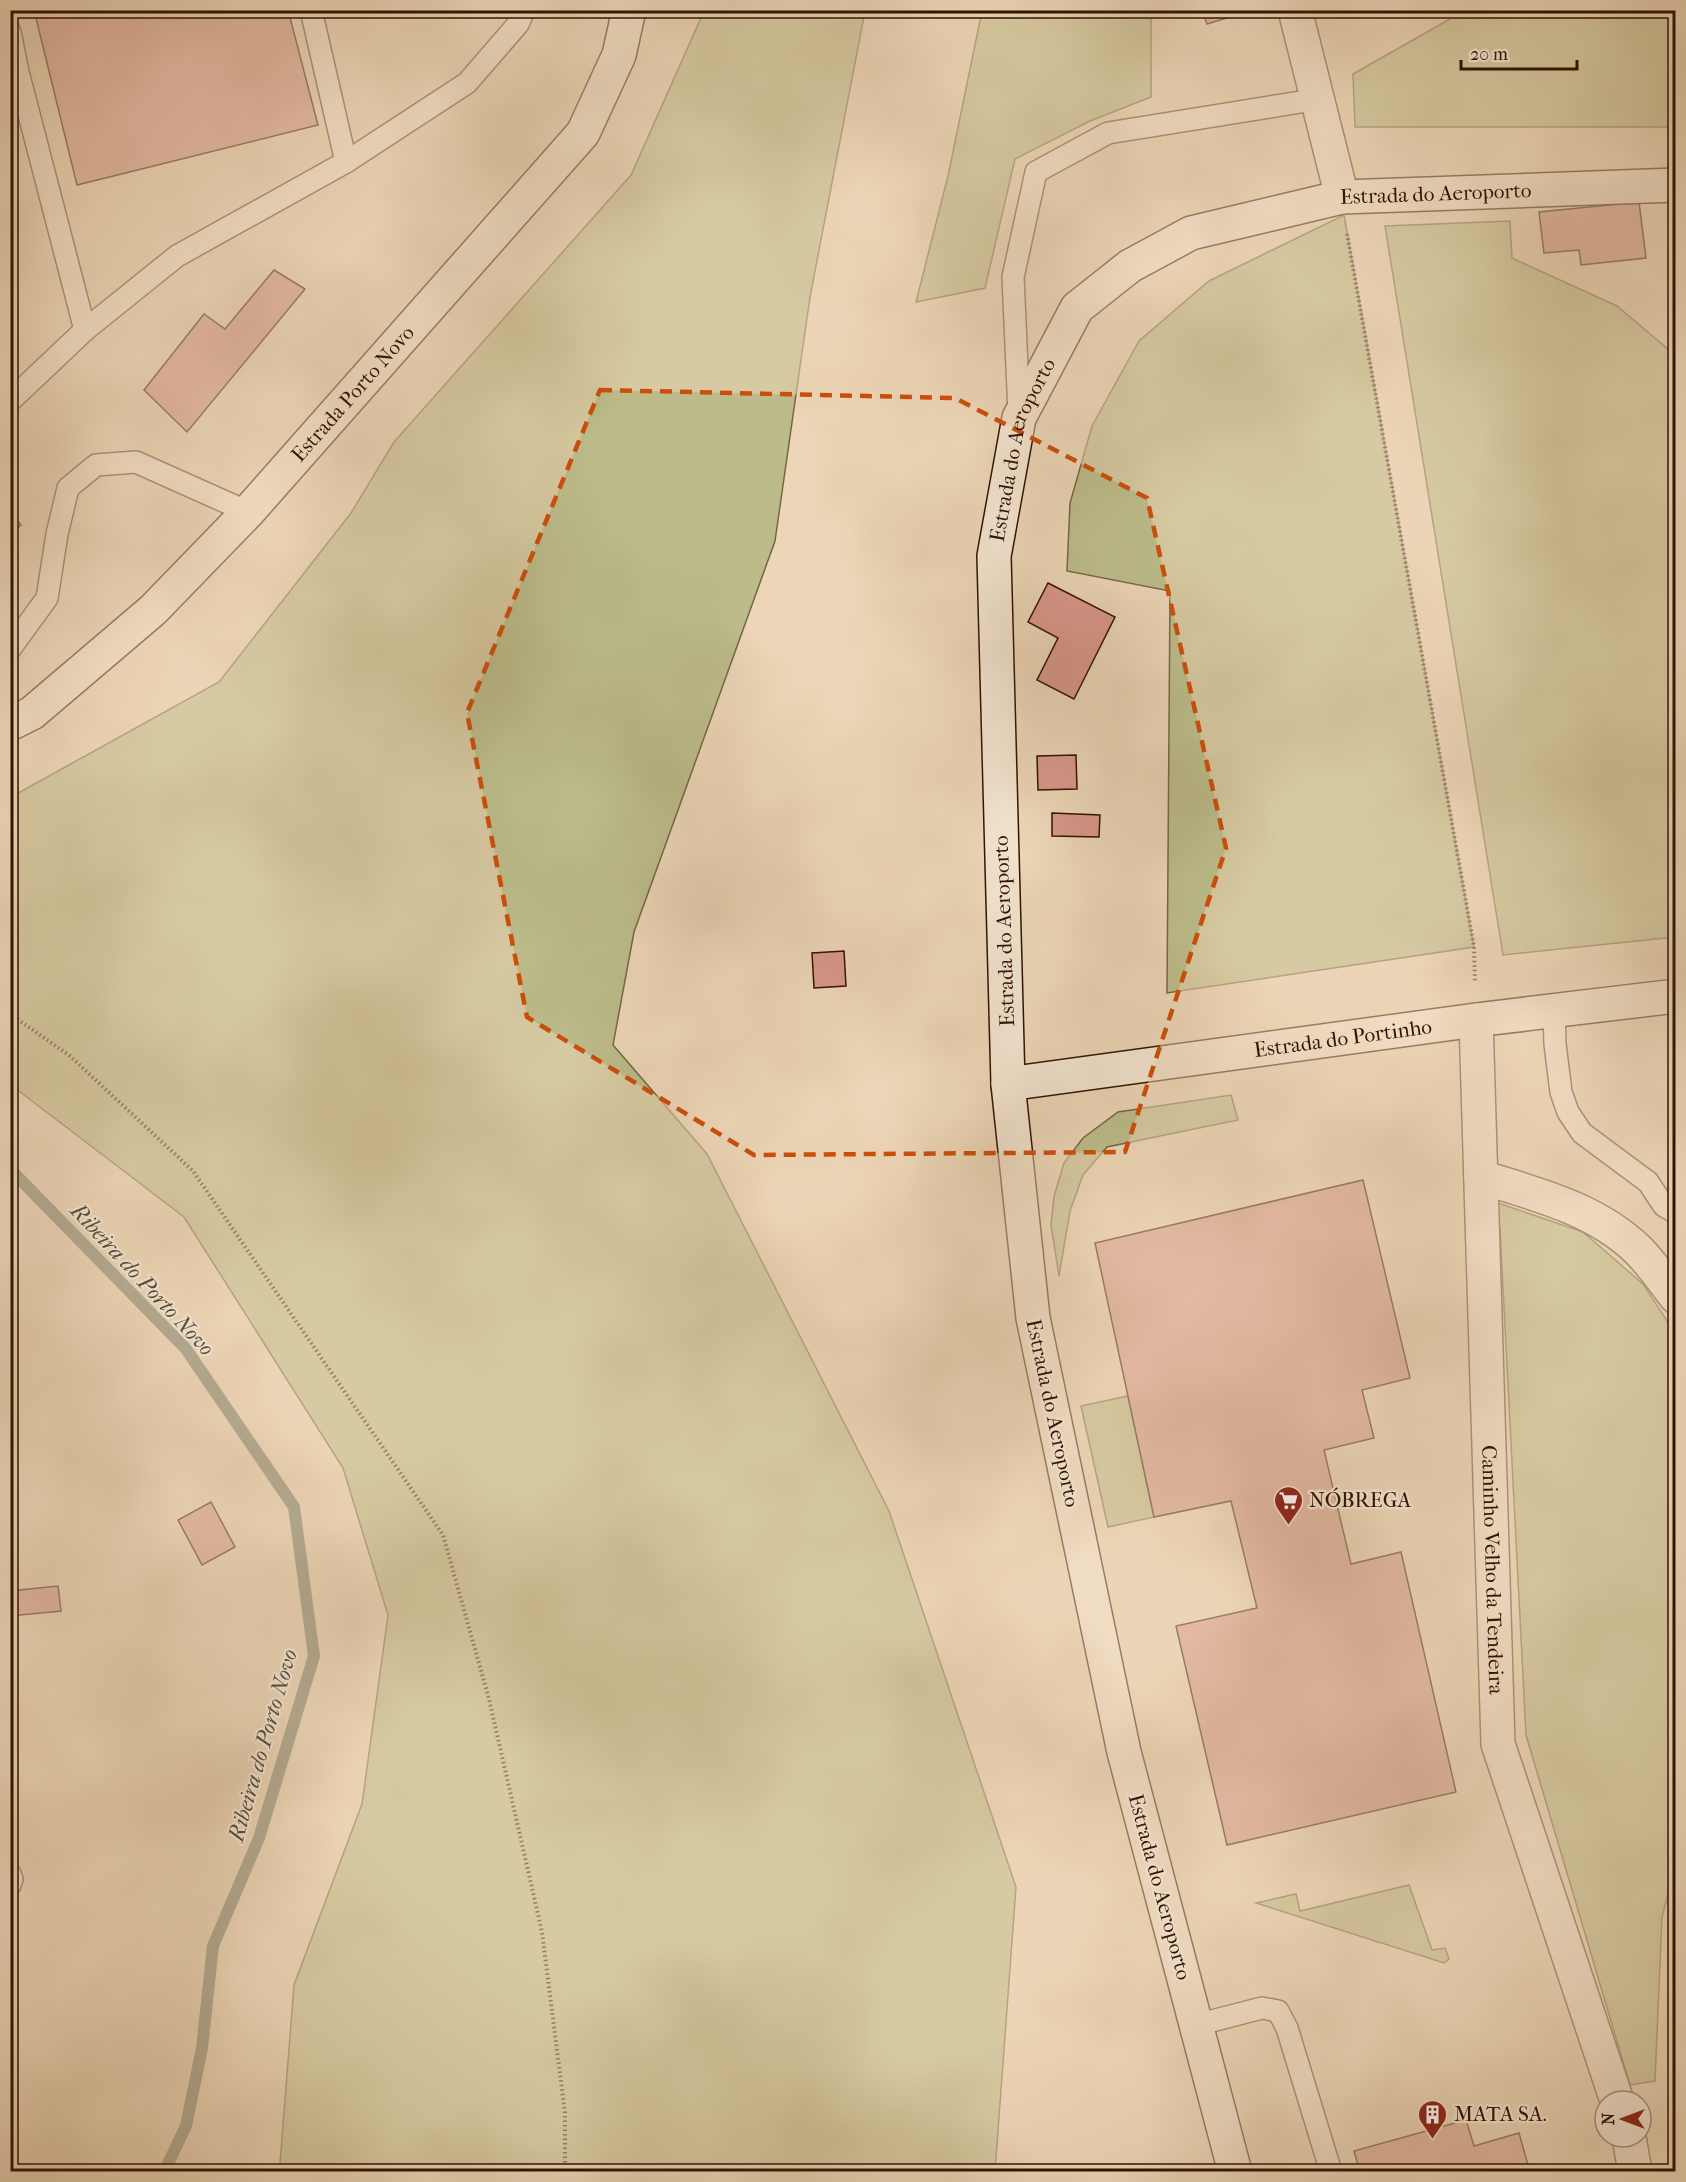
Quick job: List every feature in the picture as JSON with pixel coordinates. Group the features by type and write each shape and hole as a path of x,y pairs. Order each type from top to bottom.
{"main road":[{"name":"Estrada Porto Novo","path":"10,724 32,713 153,610 248,512 583,133 619,55 629,10"},
{"path":"1295,10 1342,197"},
{"name":"Estrada do Aeroporto","path":"1234,2172 1124,1752 1033,1318 1008,1083 994,556 1019,418 1077,308 1130,266 1191,233 1342,197 1676,185"},
{"name":"Estrada do Portinho","path":"1008,1083 1476,1020 1676,996"},
{"name":"Caminho Velho da Tendeira","path":"1476,1020 1498,1744 1613,2089"},
{"path":"1481,1177 1557,1200 1603,1224 1639,1250 1676,1297"},
{"path":"1631,2149 1635,2172"}],"lane":[{"path":"311,10 346,162"},
{"path":"10,401 85,330 177,256 346,162 467,83 518,24 524,10"},
{"path":"10,32 85,330"},
{"path":"1019,418 1013,277 1036,172 1108,133 1319,99"},
{"path":"10,649 47,598 57,534 68,488 96,465 136,462 248,512"},
{"path":"1554,1011 1555,1044 1561,1092 1568,1112 1582,1133 1648,1182 1664,1206 1676,1213"},
{"path":"10,1874 12,1879 10,1885"},
{"path":"1196,2025 1262,2008 1278,2011 1287,2028 1331,2172"}],"path":[{"path":"1342,197 1474,947 1476,1020"},
{"path":"10,1014 70,1056 193,1171 443,1535 489,1699 542,1932 565,2113 565,2172"}],"highlighted area":[{"path":"600,390 955,398 1147,498 1226,848 1125,1152 754,1155 527,1017 467,713"}],"green space":[{"path":"704,11 865,11 810,297 775,541 634,932 613,1045 707,1154 889,1511 1016,1887 995,2171 275,2171 280,2163 294,1985 362,1804 388,1615 343,1468 184,1217 11,1085 11,797 219,682 351,513 394,442 631,175"},
{"path":"982,11 1151,11 1151,97 1090,121 1015,159 985,288 916,302 948,176"},
{"path":"1464,11 1675,11 1675,127 1355,127 1353,74"},
{"path":"1344,215 1474,947 1167,993 1170,591 1067,571 1070,503 1092,426 1139,341 1209,281"},
{"path":"1510,221 1512,258 1617,306 1675,355 1675,937 1503,955 1385,226"},
{"path":"1231,1095 1238,1120 1107,1147 1083,1175 1070,1211 1059,1276 1051,1225 1054,1196 1064,1163 1083,1138 1118,1112"},
{"path":"1495,1202 1583,1232 1643,1284 1675,1333 1675,1868 1662,1917 1655,2081 1630,2085 1526,1735 1500,1229"},
{"path":"1128,1396 1154,1517 1108,1527 1081,1406"},
{"path":"1409,1885 1432,1950 1445,1948 1449,1959 1444,1963 1256,1903 1296,1894 1300,1911"}],"building":[{"path":"34,10 288,10 318,125 77,185"},
{"path":"1187,10 1253,10 1207,24 1203,13 1189,18"},
{"path":"1639,202 1646,258 1581,265 1579,250 1544,253 1539,212"},
{"path":"274,270 305,289 187,432 144,390 204,314 225,329"},
{"path":"10,510 21,525 10,534"},
{"path":"1048,583 1115,617 1074,699 1037,680 1058,638 1028,622"},
{"path":"1076,755 1077,789 1038,790 1037,756"},
{"path":"1052,813 1100,815 1099,837 1052,836"},
{"path":"844,951 846,986 814,988 812,953"},
{"path":"1363,1180 1410,1378 1362,1390 1374,1438 1324,1450 1351,1564 1401,1552 1456,1792 1227,1845 1176,1626 1257,1608 1231,1501 1154,1517 1095,1243"},
{"path":"211,1502 235,1547 202,1565 178,1520"},
{"path":"58,1586 61,1611 10,1616 10,1591"},
{"name":"MATA SA.","path":"1466,2120 1474,2146 1519,2133 1530,2172 1360,2172 1354,2151"}],"waterway":[{"name":"Ribeira do Porto Novo","path":"10,1169 186,1349 294,1507 314,1656 259,1838 213,1946 202,2048 186,2126 164,2172"}],"place":[{"name":"NÓBREGA","path":"1288,1526"},
{"name":"MATA SA.","path":"1433,2140"}]}
